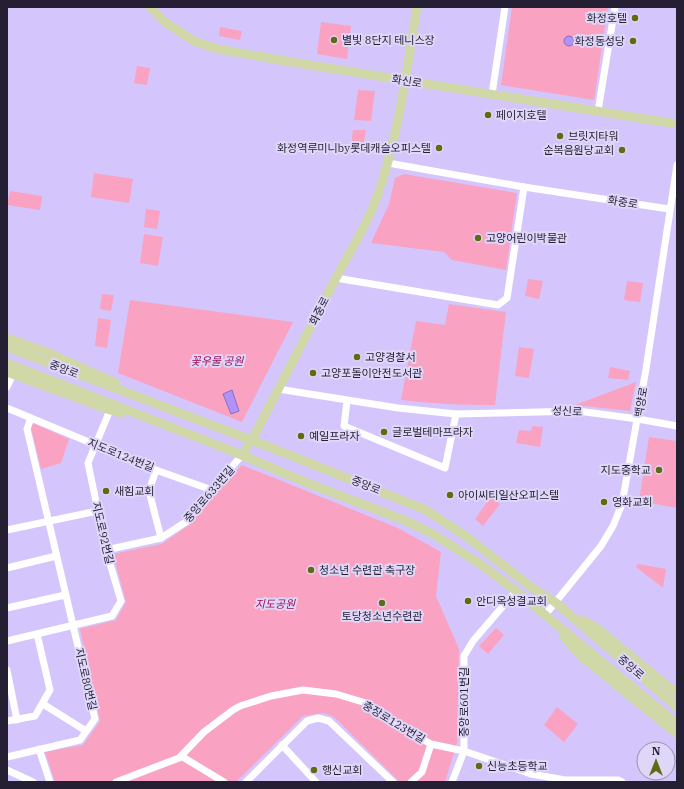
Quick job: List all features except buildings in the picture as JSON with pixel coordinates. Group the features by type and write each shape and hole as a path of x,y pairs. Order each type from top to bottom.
{"main road":[{"name":"화신로","path":"150,7 166,23 196,42 245,55 677,124"},
{"name":"화중로","path":"242,455 367,221 379,192 388,163 405,80 417,7"},
{"path":"7,338 49,353 180,413"},
{"name":"중앙로","path":"7,347 272,448 426,510 467,536 531,587 555,602 677,707"},
{"name":"중앙로","path":"7,363 404,520 433,534 483,566 516,591 677,724"},
{"path":"10,373 110,410 159,422"},
{"path":"555,602 598,630 677,694"},
{"path":"545,615 581,656 677,734"}],"street":[{"path":"492,94 505,7"},
{"path":"598,111 615,7"},
{"name":"화중로","path":"388,163 669,209"},
{"name":"백양로","path":"545,615 601,546 613,526 622,504 638,419 677,164"},
{"path":"336,278 498,305 507,298 524,186"},
{"path":"7,387 10,373"},
{"name":"성신로","path":"278,389 347,401 456,414 578,411 677,426"},
{"path":"347,401 344,426 445,468 456,414"},
{"name":"지도로124번길","path":"7,408 156,470 212,490"},
{"name":"지도로92번길","path":"7,641 112,616 121,601 106,550 88,463 110,410"},
{"path":"31,418 27,428 73,626"},
{"name":"중앙로633번길","path":"106,550 161,538 189,520 242,455"},
{"path":"156,470 149,491 161,538"},
{"path":"7,530 97,511"},
{"path":"7,568 56,556"},
{"name":"중앙로601번길","path":"452,782 464,751 464,656 473,641 516,591"},
{"path":"7,608 65,595"},
{"name":"지도로80번길","path":"7,757 80,740 95,719 73,626"},
{"path":"7,722 36,716 50,690 37,634"},
{"path":"7,670 17,720"},
{"name":"충장로123번길","path":"116,782 179,758 204,732 240,706 271,696 303,690 336,694 366,703 409,732 431,744 464,751 543,779 588,781 618,780 622,782"},
{"path":"43,704 86,731"},
{"path":"246,782 307,720 318,718 330,720 392,782"},
{"path":"411,782 422,772 431,744"},
{"path":"282,745 316,782"},
{"path":"39,750 50,782"},
{"path":"181,756 224,782"},
{"path":"7,770 33,782"}],"green space":[{"path":"512,7 608,7 594,100 501,85"},
{"name":"별빛 8단지 테니스장","path":"321,22 351,26 347,59 317,54"},
{"path":"220,27 242,31 240,40 219,36"},
{"path":"137,66 150,68 147,85 134,83"},
{"path":"358,90 375,91 371,121 354,120"},
{"path":"353,130 366,130 363,148 351,147"},
{"path":"94,173 133,179 129,203 91,197"},
{"path":"404,174 517,193 506,270 452,260 444,252 371,243 389,204 395,178"},
{"path":"10,191 42,196 40,210 7,205"},
{"path":"146,209 160,211 157,229 144,227"},
{"path":"144,234 163,237 158,266 140,263"},
{"path":"528,279 543,281 539,299 525,296"},
{"path":"627,281 643,283 640,302 624,300"},
{"path":"102,294 114,295 111,311 100,309"},
{"name":"꽃우물 공원","path":"130,300 293,322 242,422 118,373"},
{"path":"449,304 506,312 495,405 448,404 401,400 416,321 445,325"},
{"path":"98,318 111,320 107,348 95,346"},
{"path":"519,347 534,349 529,378 515,376"},
{"path":"610,367 630,371 628,380 608,378"},
{"path":"636,382 630,411 575,405"},
{"path":"33,423 69,439 61,463 41,469 31,428"},
{"path":"532,426 543,427 540,447 516,443 519,430 531,431"},
{"name":"지도중학교","path":"649,437 677,441 677,508 639,501"},
{"name":"지도공원","path":"242,465 398,528 441,552 436,596 459,649 457,743 445,782 400,782 334,717 324,713 303,716 236,782 55,782 45,752 83,745 100,721 80,629 116,620 126,602 113,554 162,544 189,525 223,484"},
{"path":"491,497 500,504 483,526 475,519"},
{"path":"638,564 666,569 663,588 636,567"},
{"path":"496,628 504,635 488,654 479,646"},
{"path":"557,707 578,724 564,742 544,725"}],"shaded area":[{"path":"569,36 574,41 569,46 564,41"},
{"path":"232,390 239,411 231,414 223,394"}],"place":[{"name":"화정호텔","path":"635,18"},
{"name":"별빛 8단지 테니스장","path":"334,40"},
{"name":"화정동성당","path":"633,41"},
{"name":"페이지호텔","path":"488,115"},
{"name":"브릿지타워","path":"560,136"},
{"name":"화정역루미니by롯데캐슬오피스텔","path":"439,148"},
{"name":"순복음원당교회","path":"622,150"},
{"name":"고양어린이박물관","path":"478,238"},
{"name":"고양경찰서","path":"357,357"},
{"name":"고양포돌이안전도서관","path":"313,373"},
{"name":"글로벌테마프라자","path":"384,432"},
{"name":"예일프라자","path":"301,436"},
{"name":"지도중학교","path":"659,470"},
{"name":"새힘교회","path":"106,491"},
{"name":"아이씨티일산오피스텔","path":"450,495"},
{"name":"영화교회","path":"604,502"},
{"name":"청소년 수련관 축구장","path":"311,570"},
{"name":"안디옥성결교회","path":"468,601"},
{"name":"토당청소년수련관","path":"382,603"},
{"name":"신능초등학교","path":"479,766"},
{"name":"행신교회","path":"314,770"}]}
